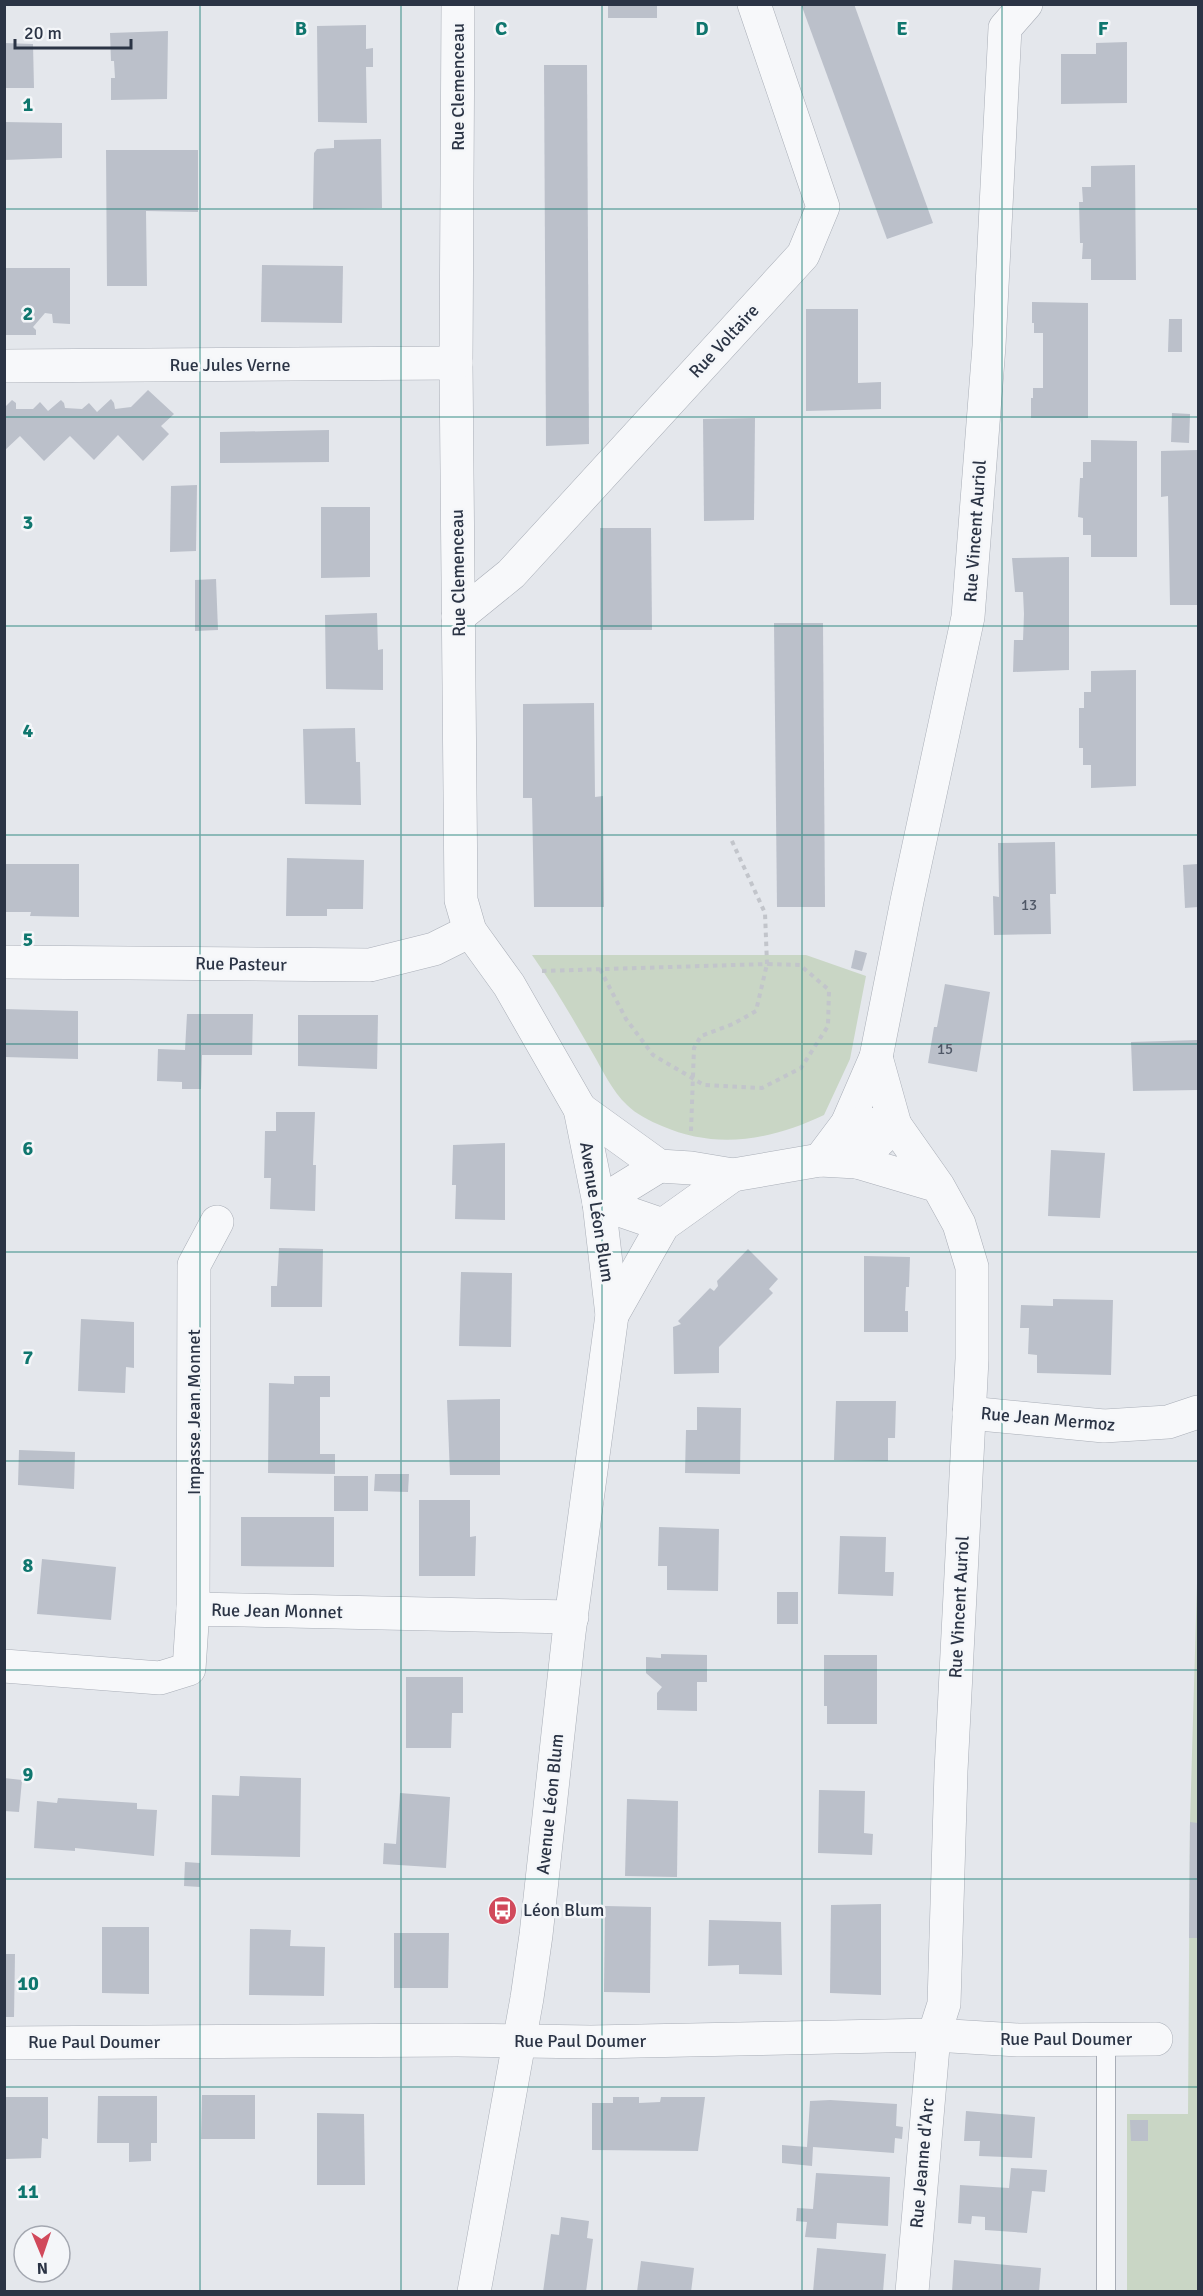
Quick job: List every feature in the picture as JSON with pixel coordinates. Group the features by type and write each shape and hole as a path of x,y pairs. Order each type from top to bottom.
{"street":[{"name":"Rue Clemenceau","path":"458,4 456,363 461,900 470,931 509,985 580,1109"},
{"name":"Rue Voltaire","path":"458,617 511,573 803,255 823,207 754,4"},
{"name":"Rue Vincent Auriol","path":"820,1160 847,1124 876,1057 968,617 989,346 1005,28 1026,4"},
{"name":"Rue Jules Verne","path":"4,366 456,363"},
{"name":"Rue Pasteur","path":"4,962 370,965 434,949 470,931"},
{"name":"Rue Vincent Auriol","path":"876,1057 895,1125 938,1186 959,1224 972,1268 972,1359 951,1772 944,2004 934,2035"},
{"path":"580,1109 659,1166 691,1168 733,1175 820,1160 857,1162 938,1186"},
{"name":"Avenue Léon Blum","path":"474,2292 520,2041 536,1935 572,1617 612,1315 599,1203 580,1109"},
{"path":"857,1162 847,1124 895,1125"},
{"path":"857,1162 895,1125"},
{"path":"599,1203 659,1166"},
{"path":"599,1203 663,1225 659,1166"},
{"name":"Avenue Léon Blum","path":"612,1315 663,1225 733,1175"},
{"name":"Impasse Jean Monnet","path":"193,1609 194,1265 217,1222"},
{"name":"Rue Jean Mermoz","path":"969,1413 1104,1426 1168,1422 1198,1412"},
{"name":"Rue Jean Monnet","path":"4,1666 160,1678 189,1669 193,1609 572,1617"},
{"name":"Rue Paul Doumer","path":"4,2043 603,2042 934,2035 1018,2040 1156,2039"},
{"name":"Rue Jeanne d'Arc","path":"912,2292 934,2035"}],"lane":[{"path":"1106,2039 1106,2292"}],"path":[{"path":"691,1168 691,1079 694,1048 701,1036 733,1024 756,1011 767,964 765,913 731,839"},
{"path":"509,985 527,972 600,969 767,964 800,965 829,990 828,1026 801,1068 762,1088 704,1085 653,1055 626,1019 600,969"}],"green space":[{"path":"532,955 806,955 866,976 850,1059 824,1115 784,1131 764,1136 723,1140 703,1138 662,1126 648,1120 627,1105 612,1087"},
{"path":"1198,1549 1198,2291 1127,2292 1127,2114 1188,2114 1190,1822"}],"building":[{"path":"608,4 657,4 657,18 608,18"},
{"path":"801,4 854,4 933,223 887,239"},
{"path":"366,25 366,49 373,48 373,67 366,67 367,123 318,122 317,26"},
{"path":"168,31 167,99 111,100 111,78 115,78 114,61 111,61 110,33"},
{"path":"1127,42 1127,103 1061,104 1061,54 1096,54 1096,43"},
{"path":"4,43 33,44 34,88 4,88"},
{"path":"544,65 587,65 589,444 546,446"},
{"path":"4,122 62,123 62,158 4,160"},
{"path":"381,139 382,208 313,209 314,153 317,149 334,148 334,140"},
{"path":"106,150 198,150 198,212 146,211 147,286 107,286"},
{"path":"1135,165 1136,280 1091,280 1091,259 1082,259 1083,243 1080,243 1079,202 1083,202 1082,187 1091,187 1091,166"},
{"path":"262,265 343,266 342,323 261,322"},
{"path":"4,268 70,268 70,324 53,323 52,314 45,313 33,327 36,335 4,335"},
{"path":"1032,302 1088,303 1088,418 1031,418 1033,388 1043,388 1043,333 1034,333"},
{"path":"806,309 858,309 858,383 881,382 881,409 806,411"},
{"path":"1169,319 1182,319 1182,352 1168,352"},
{"path":"148,390 174,414 161,426 169,434 143,461 118,435 94,460 70,436 44,461 20,436 4,451 4,408 12,400 16,403 16,409 33,409 40,402 48,411 61,400 65,408 82,409 89,403 97,412 111,399 115,409 131,407"},
{"path":"1172,413 1190,414 1189,443 1171,442"},
{"path":"755,418 754,520 704,521 703,419"},
{"path":"329,430 329,462 220,463 220,432"},
{"path":"1091,440 1137,441 1137,557 1091,557 1091,535 1083,535 1083,518 1078,517 1080,478 1083,478 1083,462 1091,462"},
{"path":"1198,450 1198,605 1170,605 1168,496 1161,497 1161,451"},
{"path":"197,485 196,551 170,552 171,486"},
{"path":"321,507 370,507 370,577 321,578"},
{"path":"600,528 651,528 652,630 600,630"},
{"path":"1069,557 1069,670 1013,672 1014,640 1023,640 1024,614 1023,592 1015,592 1012,558"},
{"path":"216,579 218,630 195,631 195,580"},
{"path":"377,613 378,650 383,649 383,690 326,689 325,615"},
{"path":"774,623 823,623 825,907 777,907"},
{"path":"1136,670 1136,786 1091,788 1091,765 1083,765 1083,748 1079,748 1079,708 1084,708 1084,692 1091,692 1091,671"},
{"path":"594,703 595,797 603,796 604,907 534,907 532,798 523,798 523,704"},
{"path":"355,728 356,762 360,762 361,805 305,804 303,729"},
{"path":"1055,842 1056,894 1050,894 1051,934 994,935 993,896 999,897 998,843"},
{"path":"287,858 364,860 363,909 327,909 327,916 286,916"},
{"path":"4,864 79,864 79,917 30,916 31,912 4,912"},
{"path":"1198,864 1198,907 1185,908 1183,865"},
{"path":"855,950 867,953 862,971 851,968"},
{"path":"945,984 990,992 977,1072 928,1063"},
{"path":"4,1009 78,1011 78,1059 4,1057"},
{"path":"187,1014 253,1014 252,1055 202,1055 201,1089 182,1089 182,1082 157,1081 158,1049 185,1050"},
{"path":"298,1015 378,1015 377,1069 298,1066"},
{"path":"1198,1040 1198,1090 1133,1091 1131,1042"},
{"path":"276,1112 315,1112 313,1165 316,1165 315,1211 270,1209 271,1178 264,1178 265,1131 276,1131"},
{"path":"505,1143 505,1220 455,1219 456,1185 452,1185 453,1145"},
{"path":"1051,1150 1105,1153 1100,1218 1048,1216"},
{"path":"279,1248 323,1249 322,1307 271,1307 271,1286 277,1286"},
{"path":"748,1249 778,1279 769,1289 773,1293 719,1347 719,1373 674,1374 673,1327 681,1324 678,1321 710,1288 714,1291 718,1286 717,1281"},
{"path":"864,1256 910,1257 905,1311 908,1311 908,1332 864,1332"},
{"path":"461,1272 512,1273 511,1347 459,1346"},
{"path":"1053,1299 1113,1300 1111,1375 1037,1373 1037,1355 1028,1354 1029,1328 1020,1328 1021,1305 1053,1306"},
{"path":"81,1319 134,1322 134,1368 126,1367 125,1393 78,1391"},
{"path":"294,1376 330,1376 330,1397 320,1397 320,1454 335,1454 335,1474 268,1473 269,1383 294,1384"},
{"path":"500,1399 500,1475 450,1475 447,1400"},
{"path":"836,1401 896,1401 895,1438 888,1438 888,1461 834,1460"},
{"path":"697,1407 741,1408 740,1474 685,1473 686,1430 697,1430"},
{"path":"19,1450 75,1452 74,1489 18,1485"},
{"path":"375,1474 409,1474 408,1492 374,1491"},
{"path":"334,1476 368,1476 368,1511 334,1511"},
{"path":"419,1500 470,1500 470,1537 476,1536 475,1576 419,1576"},
{"path":"241,1517 334,1517 334,1567 241,1566"},
{"path":"659,1527 719,1529 718,1591 667,1590 667,1566 658,1566"},
{"path":"840,1536 886,1537 885,1572 894,1572 893,1596 838,1594"},
{"path":"42,1559 116,1567 111,1620 37,1614"},
{"path":"777,1592 798,1592 798,1624 777,1624"},
{"path":"661,1654 707,1655 707,1682 697,1682 697,1711 657,1710 657,1693 662,1687 646,1673 646,1657 661,1658"},
{"path":"824,1655 877,1655 877,1724 827,1724 827,1706 824,1706"},
{"path":"406,1677 463,1677 463,1713 452,1713 451,1748 406,1748"},
{"path":"240,1776 301,1778 300,1857 211,1855 212,1795 239,1796"},
{"path":"4,1778 22,1780 19,1812 4,1811"},
{"path":"819,1790 865,1791 864,1833 873,1834 872,1855 818,1853"},
{"path":"400,1793 450,1797 446,1868 383,1864 384,1843 396,1844"},
{"path":"58,1798 137,1803 137,1809 157,1810 154,1856 75,1848 75,1851 34,1848 37,1801 57,1803"},
{"path":"627,1799 678,1801 677,1877 625,1876"},
{"path":"1190,1822 1198,1823 1198,1938 1189,1938"},
{"path":"185,1862 200,1863 200,1887 184,1886"},
{"path":"881,1904 881,1995 830,1993 831,1905"},
{"path":"605,1906 651,1907 650,1993 604,1992"},
{"path":"709,1920 781,1922 782,1975 739,1974 739,1965 708,1966"},
{"path":"102,1927 149,1927 149,1994 102,1993"},
{"path":"250,1929 291,1930 290,1946 325,1947 324,1996 249,1995"},
{"path":"394,1933 449,1933 448,1988 394,1988"},
{"path":"4,1954 15,1954 14,2017 4,2017"},
{"path":"202,2095 255,2095 255,2139 201,2139"},
{"path":"98,2096 157,2096 157,2143 151,2143 151,2161 129,2162 129,2143 97,2143"},
{"path":"4,2097 48,2097 48,2139 42,2138 41,2158 6,2159"},
{"path":"613,2097 639,2097 639,2103 660,2102 661,2097 705,2097 698,2151 592,2150 592,2103 613,2103"},
{"path":"810,2101 897,2104 896,2126 903,2127 902,2139 895,2138 894,2153 813,2147 812,2166 782,2163 782,2145 807,2147"},
{"path":"966,2111 1035,2117 1032,2158 979,2156 980,2141 964,2141"},
{"path":"317,2113 364,2114 365,2185 317,2185"},
{"path":"1130,2120 1148,2120 1148,2141 1131,2141"},
{"path":"1011,2168 1047,2170 1045,2192 1032,2191 1027,2233 985,2230 985,2217 972,2216 971,2224 958,2223 960,2185 1009,2188"},
{"path":"816,2173 890,2177 888,2226 837,2223 836,2239 805,2237 807,2222 796,2221 797,2208 813,2209"},
{"path":"561,2217 589,2221 587,2238 593,2239 586,2292 543,2292 551,2234 559,2235"},
{"path":"817,2248 886,2254 883,2292 813,2292"},
{"path":"954,2260 1041,2268 1039,2292 952,2292"},
{"path":"641,2261 694,2268 691,2292 637,2292"}],"place":[{"name":"Léon Blum","path":"502,1910"}]}
